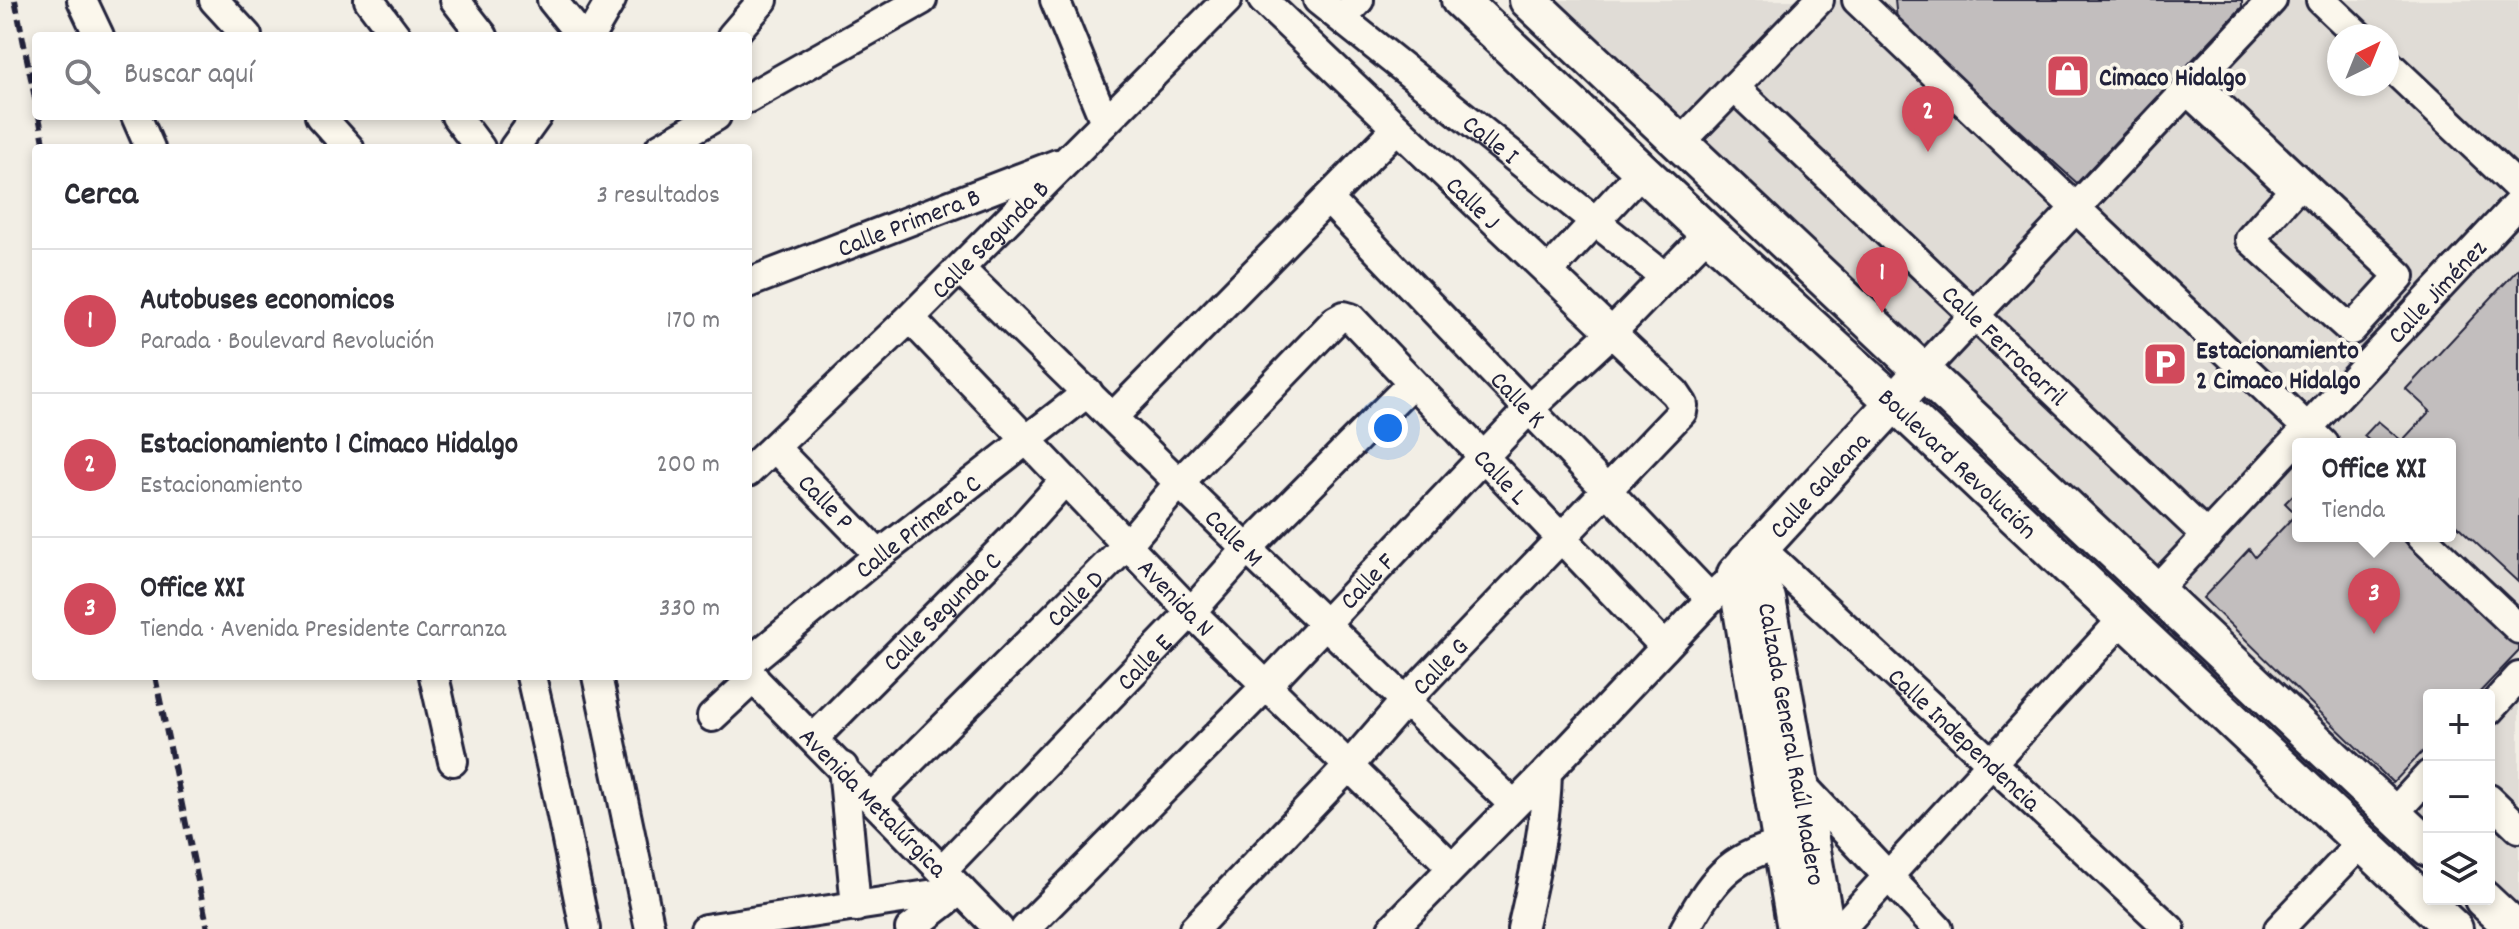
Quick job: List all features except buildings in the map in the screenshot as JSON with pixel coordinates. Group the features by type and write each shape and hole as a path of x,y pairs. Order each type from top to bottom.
{"main road":[{"name":"Boulevard Revolución","path":"1460,0 1708,233 1894,402 2454,929"},
{"path":"1528,0 2423,842"},
{"name":"Calle Galeana","path":"1748,561 1922,371"},
{"name":"Calzada General Raúl Madero","path":"1748,561 1767,599 1826,929"},
{"name":"Calzada General Raúl Madero","path":"1748,561 1781,845 1796,929"},
{"path":"2489,905 2515,929"}],"street":[{"path":"82,0 97,32"},
{"path":"214,0 243,32"},
{"path":"369,0 393,32"},
{"path":"455,0 480,32"},
{"path":"552,0 578,32"},
{"path":"592,32 611,0"},
{"path":"735,32 763,0"},
{"path":"752,95 878,12 922,0"},
{"path":"1055,0 1105,122"},
{"name":"Calle Segunda B","path":"752,468 960,269 1227,0"},
{"name":"Calle J","path":"1263,0 1682,400 1683,405"},
{"name":"Calle I","path":"1318,0 1350,9 1595,222 1665,277"},
{"path":"1680,143 1819,0"},
{"path":"1857,0 2316,436"},
{"name":"Calle Galeana","path":"1922,371 2272,0"},
{"path":"2321,0 2346,24"},
{"path":"2399,74 2519,188"},
{"path":"2190,86 2400,276 2351,330 2250,239 2294,190 2190,86"},
{"name":"Calle Ferrocarril","path":"1734,87 2207,536"},
{"path":"138,120 148,144"},
{"path":"324,120 345,144"},
{"path":"459,120 477,144"},
{"path":"517,144 534,120"},
{"path":"667,144 709,120"},
{"path":"1113,417 1397,128"},
{"name":"Calle Primera B","path":"752,281 1069,159"},
{"path":"1548,272 1642,171"},
{"name":"Calle K","path":"1328,199 1711,599"},
{"name":"Calle Jiménez","path":"2316,436 2519,202"},
{"name":"Calle F","path":"1025,929 1267,685 1529,409 1611,333 1708,233"},
{"name":"Calle M","path":"960,269 1513,804"},
{"name":"Calle L","path":"1335,321 1344,316 1351,318 1665,647"},
{"name":"Avenida N","path":"910,318 1191,612 1452,867"},
{"name":"Calle D","path":"873,798 1127,545 1179,483 1335,321"},
{"name":"Calle E","path":"910,929 1247,549 1412,383"},
{"name":"Calle Primera C","path":"752,669 879,555 1088,392"},
{"name":"Calle G","path":"1194,929 1348,767 1406,700 1682,412 1683,405"},
{"name":"Calle P","path":"775,448 879,555"},
{"name":"Calle Jiménez","path":"2156,590 2207,536 2292,458"},
{"name":"Calle Segunda C","path":"814,738 1012,539 1065,480"},
{"path":"2427,542 2519,629"},
{"name":"Calle Galeana","path":"1392,929 1748,561"},
{"name":"Calle Independencia","path":"1748,561 1991,763 2170,929"},
{"path":"1840,929 2124,618"},
{"name":"Avenida Metalúrgica","path":"752,673 999,929"},
{"path":"2495,703 2519,677"},
{"path":"435,680 453,761"},
{"path":"532,680 585,929"},
{"path":"598,680 650,929"},
{"name":"Calle Primera C","path":"712,717 743,680"},
{"path":"843,767 856,907"},
{"path":"1522,929 1545,814 1547,772"},
{"path":"2393,814 2423,782"},
{"path":"1800,783 1938,929"},
{"path":"2495,805 2519,828"},
{"path":"2279,929 2362,842"},
{"path":"1685,929 1704,895 1740,858 1760,849 1781,845"},
{"path":"705,929 856,907 951,880"}],"shaded area":[{"path":"1511,0 2519,0 2519,929 2490,929 2464,905 2495,905 2495,689 2423,689 2423,866"}],"railway":[{"path":"15,0 32,83"},
{"path":"40,120 44,144"},
{"path":"156,680 208,929"}],"place":[{"name":"Cimaco Hidalgo","path":"2068,76"},
{"name":"Estacionamiento 1 Cimaco Hidalgo","path":"1928,152"},
{"name":"Autobuses economicos","path":"1882,313"},
{"name":"Estacionamiento 2 Cimaco Hidalgo","path":"2165,364"},
{"name":"Office XXI","path":"2374,634"}]}
